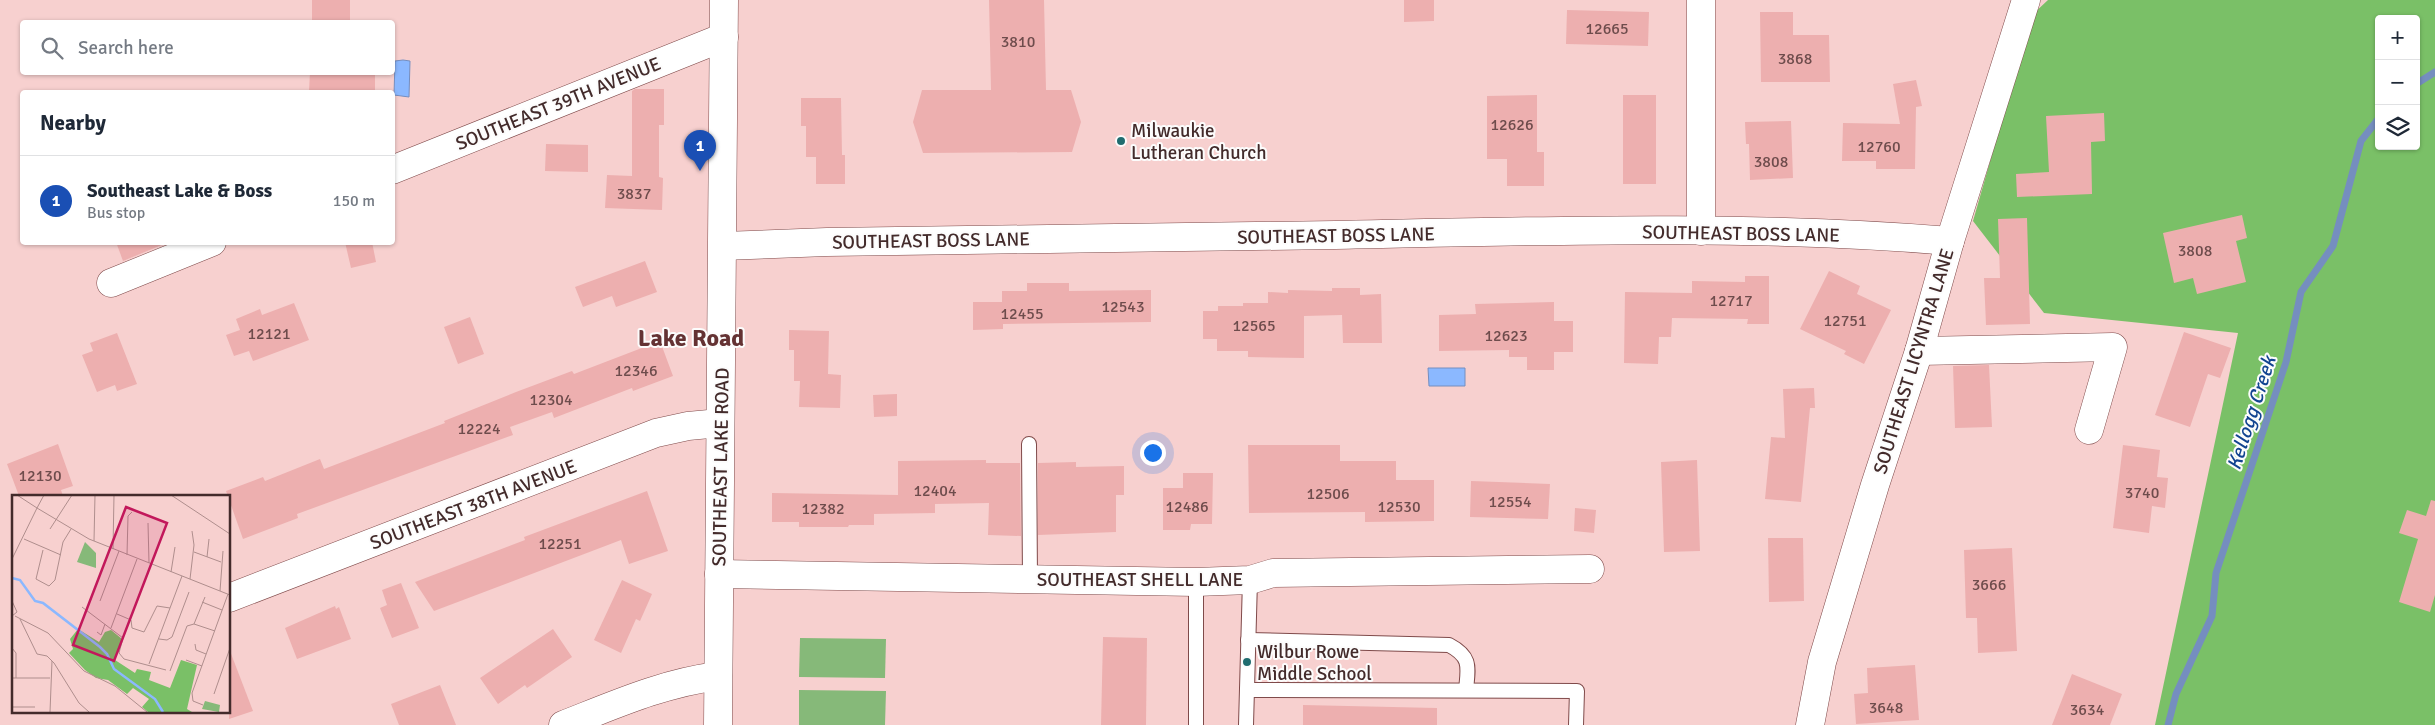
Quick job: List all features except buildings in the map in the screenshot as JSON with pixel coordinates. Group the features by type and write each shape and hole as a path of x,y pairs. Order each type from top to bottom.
{"street":[{"name":"SOUTHEAST LAKE ROAD","path":"718,725 724,0"},
{"path":"1701,0 1701,231"},
{"name":"SOUTHEAST LICYNTRA LANE","path":"1810,725 1822,662 1875,486 1919,351 1950,241 2026,0"},
{"name":"SOUTHEAST 39TH AVENUE","path":"395,169 724,37"},
{"name":"SOUTHEAST BOSS LANE","path":"723,246 855,241 1484,232 1701,231 1871,234 1950,241"},
{"path":"111,283 205,245"},
{"path":"1919,351 2113,347 2089,430"},
{"name":"SOUTHEAST 38TH AVENUE","path":"230,598 656,433 688,426 720,423"},
{"name":"SOUTHEAST SHELL LANE","path":"719,574 1196,582 1250,580 1273,573 1590,569"},
{"path":"562,725 648,692 687,681 718,676"}],"lane":[{"path":"1029,444 1030,579"},
{"path":"1246,725 1250,580"},
{"path":"1196,582 1196,725"},
{"path":"1248,640 1449,645 1459,650 1468,665 1466,690"},
{"path":"1247,690 1577,691 1576,725"}],"green space":[{"path":"2048,0 2435,0 2435,725 2155,725 2238,333 2044,313 1973,221 2032,15"},
{"path":"800,638 886,639 885,678 799,677"},
{"path":"799,690 886,691 885,725 799,725"}],"water":[{"path":"395,61 410,61 409,97 395,95"},
{"path":"1428,368 1465,368 1465,386 1429,386"}],"waterway":[{"name":"Kellogg Creek","path":"2420,81 2435,72"},
{"name":"Kellogg Creek","path":"2168,725 2176,694 2212,616 2216,573 2286,362 2301,292 2333,246 2361,141 2375,123"}],"place":[{"name":"Milwaukie Lutheran Church","path":"1121,141"},
{"name":"Southeast Lake & Boss","path":"700,171"},
{"name":"Wilbur Rowe Middle School","path":"1247,662"}],"district":[{"name":"Lake Road","path":"691,338"}]}
